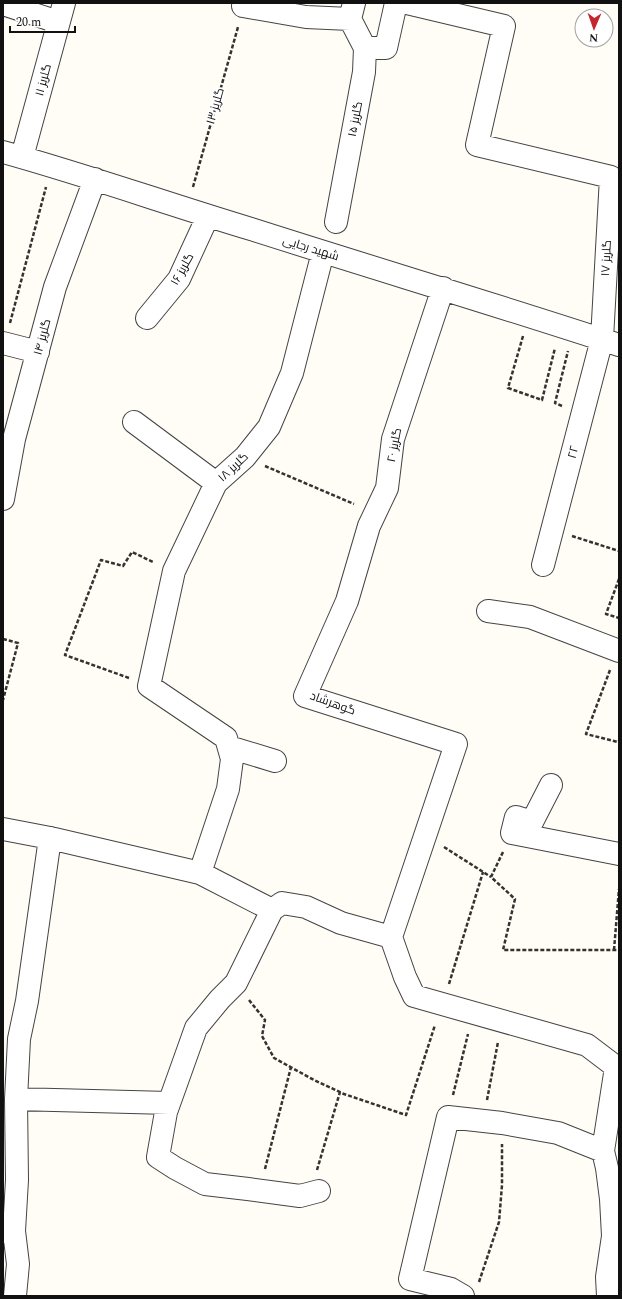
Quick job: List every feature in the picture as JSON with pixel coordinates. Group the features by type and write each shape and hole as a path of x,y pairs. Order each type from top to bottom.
{"street":[{"path":"365,48 386,48 396,3"},
{"name":"گلریز ۱۷","path":"406,3 504,26 477,145 611,177 610,342"},
{"path":"3,4 61,13"},
{"path":"244,4 306,17 352,11"},
{"name":"گلریز ۱۵","path":"336,222 364,72 365,48 352,11"},
{"name":"گلریز ۱۱","path":"12,155 61,13"},
{"name":"شهید رجایی","path":"12,155 95,179 610,342"},
{"name":"گلریز ۱۴","path":"3,499 14,438 55,287 95,179"},
{"name":"گلریز ۱۶","path":"147,318 179,279 208,216"},
{"name":"گلریز ۱۸","path":"149,686 174,571 216,482 245,457 269,428 292,373 323,252"},
{"name":"گلریز ۲۰","path":"347,601 369,526 387,488 394,439 442,288"},
{"name":"۲۲","path":"543,565 582,415 610,342"},
{"path":"4,343 38,352"},
{"path":"134,422 216,482"},
{"name":"گوهرشاد","path":"347,601 305,696 456,744 425,836"},
{"path":"488,611 530,617 618,651"},
{"path":"149,686 226,738 229,747 232,759 228,790 200,873"},
{"path":"229,747 275,761"},
{"path":"551,785 532,822 516,817 512,833 619,854"},
{"path":"3,829 50,838 200,873 272,910"},
{"path":"425,836 391,937 405,977 414,996 587,1045 618,1067 603,1151 611,1199 613,1236 606,1277 608,1296"},
{"path":"15,1296 18,1264 9,1232 17,1180 16,1100 19,1039 27,1001 50,838"},
{"path":"315,1193 300,1196 205,1184 175,1168 158,1157 166,1112 196,1028 220,999 236,984 272,910 282,903 306,907 341,923 391,937"},
{"path":"16,1100 169,1103"},
{"path":"470,1292 410,1279 448,1117 493,1122 558,1133 603,1151"}],"path":[{"name":"گلریز ۱۳","path":"187,209 244,4"},
{"path":"4,343 52,166"},
{"path":"529,316 508,388 542,400 567,328"},
{"path":"567,328 555,403 582,415"},
{"path":"245,457 375,513"},
{"path":"552,531 619,551"},
{"path":"149,686 65,655 101,560 123,566 132,552 174,571"},
{"path":"619,579 606,614 619,618"},
{"path":"3,639 18,643 3,700"},
{"path":"618,651 586,734 619,741"},
{"path":"491,877 512,833"},
{"path":"425,836 491,877 515,899 503,950 619,950"},
{"path":"236,984 265,1020 262,1036 274,1058 314,1080 340,1092 406,1115 483,872"},
{"path":"614,950 619,889"},
{"path":"448,1117 473,1012"},
{"path":"470,1292 499,1222 502,1185 493,1122 502,1020"},
{"path":"259,1191 291,1067"},
{"path":"315,1193 340,1092"}]}
